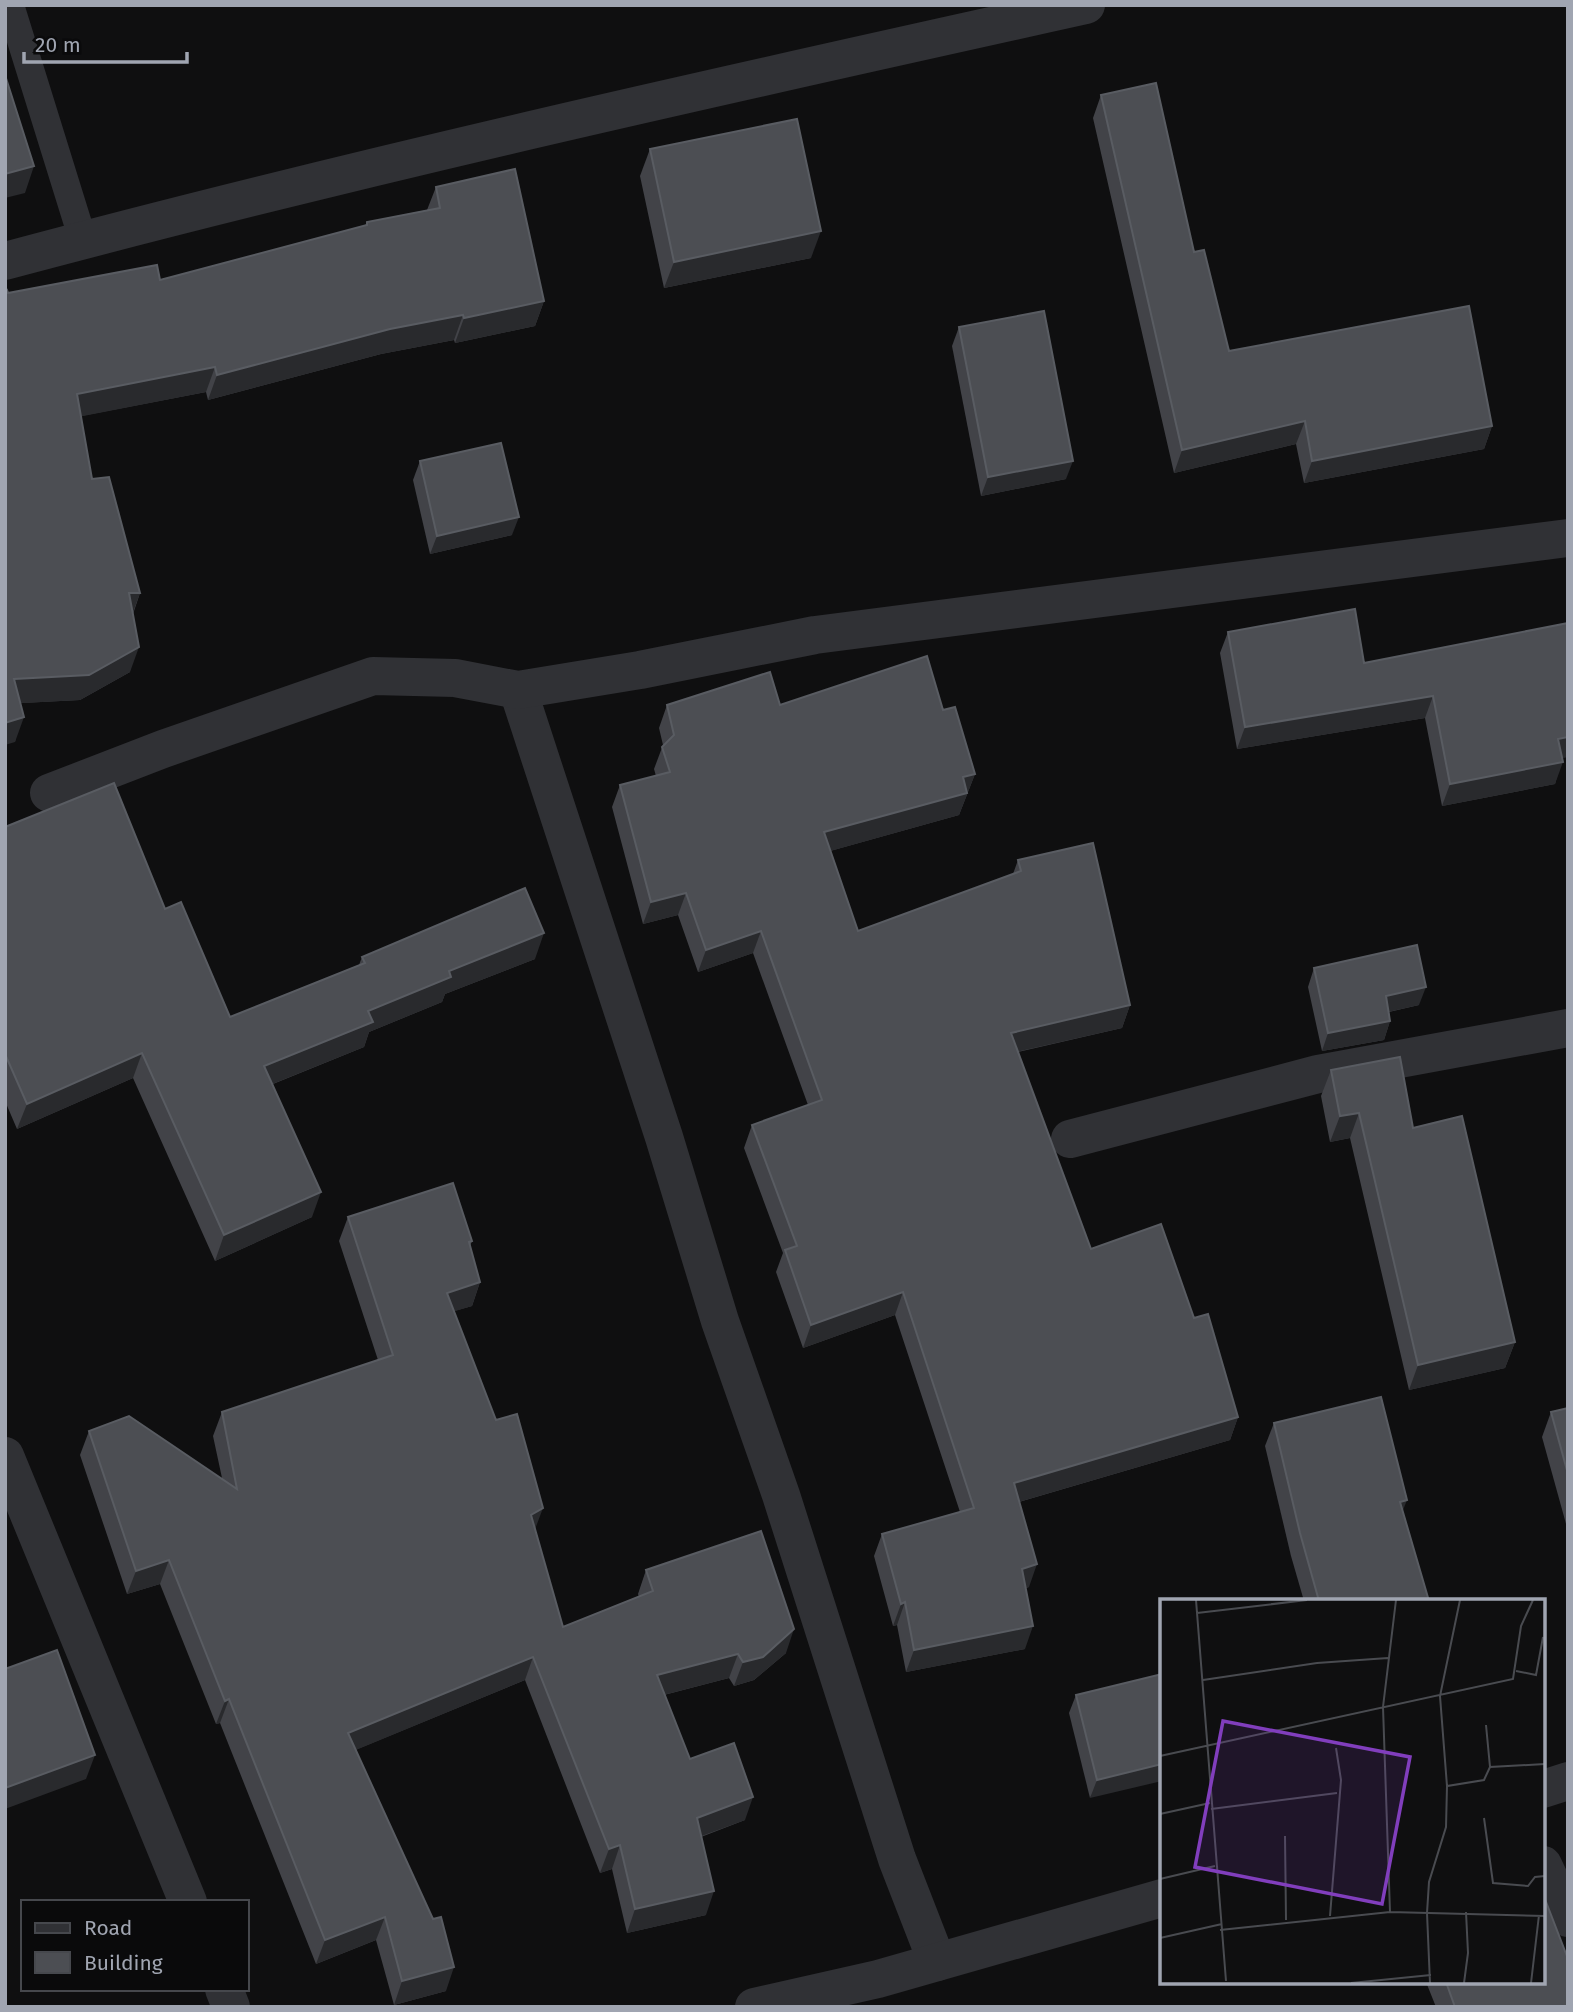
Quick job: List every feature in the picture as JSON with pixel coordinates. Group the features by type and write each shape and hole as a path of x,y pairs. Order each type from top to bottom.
{"street":[{"path":"5,261 725,85 1086,5"},
{"path":"49,793 163,749 373,676 455,678 518,690 640,670 816,635 1568,538"},
{"path":"518,690 664,1137 720,1321 781,1495 897,1859 937,1962"},
{"path":"1070,1139 1318,1074 1568,1028"},
{"path":"5,1456 187,1900"},
{"path":"1545,1788 1568,1781"},
{"path":"1545,1868 1568,1918"},
{"path":"754,2007 884,1993 937,1962 1160,1899"},
{"path":"224,1991 231,2007"}],"lane":[{"path":"10,5 83,240"}],"building":[{"path":"5,75 34,166 5,174"},
{"path":"1156,83 1194,252 1204,250 1229,351 1469,306 1492,426 1312,461 1305,421 1182,450 1101,95"},
{"path":"797,119 821,231 674,262 650,149"},
{"path":"515,169 544,301 464,318 463,315 390,329 217,375 215,367 77,394 92,479 109,477 140,593 129,593 139,647 89,675 14,679 24,717 5,723 5,291 8,293 157,265 160,280 367,225 367,222 440,208 436,187"},
{"path":"1044,311 1073,461 988,477 959,327"},
{"path":"501,443 519,517 437,536 420,461"},
{"path":"1355,609 1364,663 1568,623 1568,737 1558,739 1563,762 1450,784 1433,696 1245,727 1228,632"},
{"path":"927,656 943,710 955,707 975,774 963,777 967,793 824,832 858,931 1021,871 1018,860 1093,843 1130,1005 1011,1033 1091,1249 1161,1224 1194,1318 1208,1314 1238,1417 1014,1483 1037,1564 1022,1569 1033,1626 914,1650 905,1602 901,1604 882,1534 974,1508 903,1292 811,1325 785,1250 797,1246 752,1125 822,1100 761,931 706,950 686,893 651,902 620,785 670,772 662,747 674,735 667,705 770,672 780,705"},
{"path":"114,783 165,909 181,902 230,1017 365,963 362,957 525,888 544,933 449,971 451,977 368,1011 373,1022 264,1066 321,1192 224,1235 142,1053 27,1104 5,1054 5,827"},
{"path":"1417,945 1426,987 1386,996 1390,1021 1328,1033 1314,968"},
{"path":"1400,1057 1413,1128 1462,1116 1515,1342 1418,1365 1359,1113 1340,1116 1331,1070"},
{"path":"453,1183 472,1241 469,1242 480,1282 447,1293 496,1420 517,1414 543,1508 531,1515 563,1627 653,1591 646,1570 761,1531 794,1629 763,1657 743,1662 738,1654 657,1675 690,1759 734,1743 753,1797 697,1818 714,1891 635,1909 620,1845 609,1849 533,1657 348,1733 433,1919 441,1917 454,1967 402,1981 385,1917 325,1940 229,1699 225,1701 169,1560 136,1571 89,1431 129,1416 237,1489 222,1412 393,1355 348,1217"},
{"path":"1381,1397 1407,1500 1400,1502 1428,1599 1318,1599 1274,1423"},
{"path":"1568,1408 1568,1474 1551,1412"},
{"path":"57,1650 95,1755 5,1788 5,1669"},
{"path":"1160,1674 1160,1764 1097,1780 1076,1695"},
{"path":"1545,1899 1568,1959 1568,2007 1455,2007 1447,1984 1545,1984"}]}
